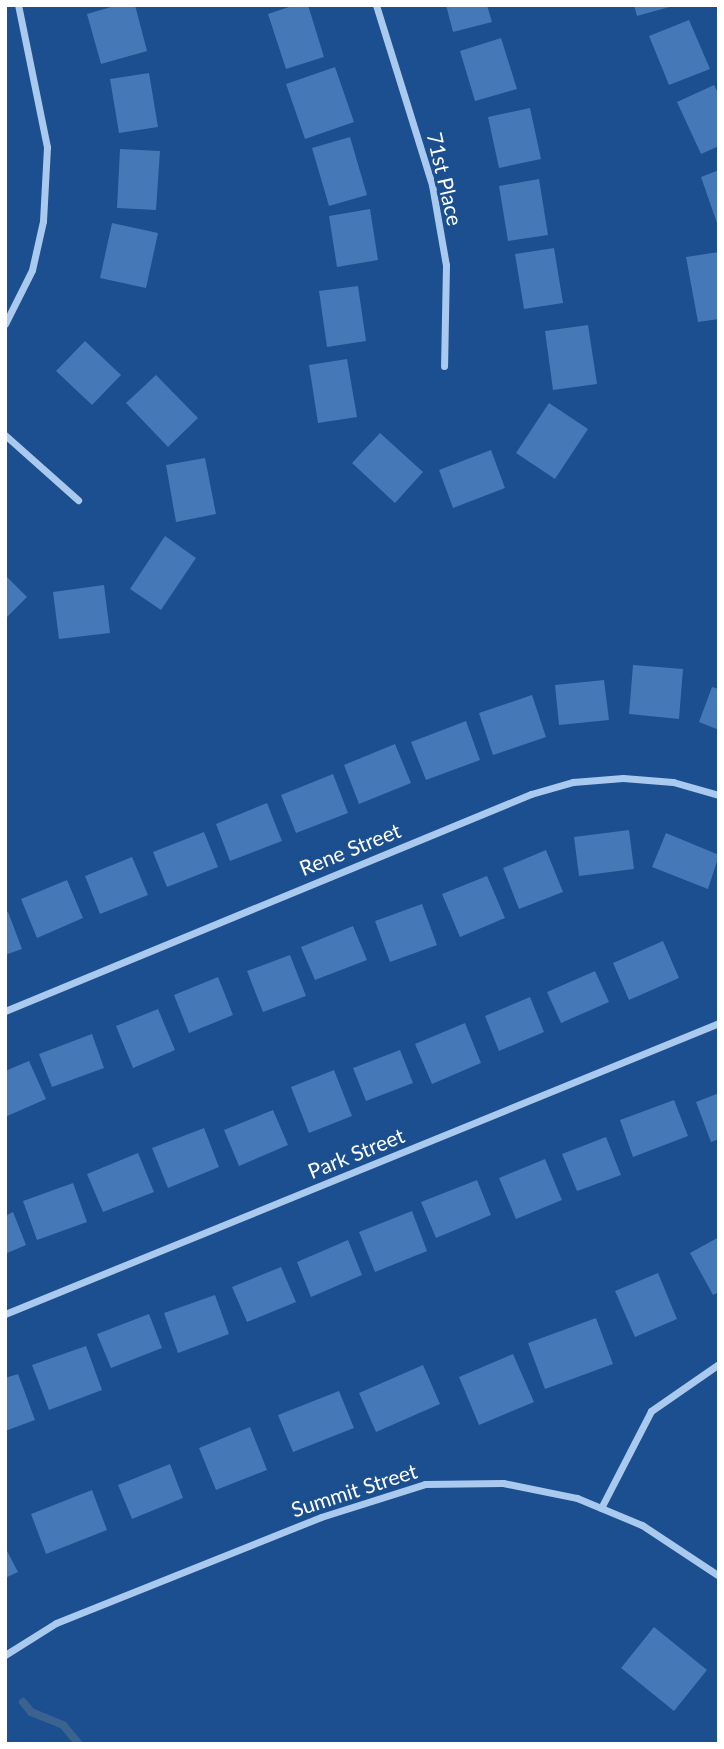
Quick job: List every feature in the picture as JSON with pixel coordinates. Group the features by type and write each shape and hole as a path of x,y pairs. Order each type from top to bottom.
{"street":[{"path":"5,324 32,270 43,221 47,147 18,5"},
{"name":"71st Place","path":"376,5 432,185 446,265 444,366"},
{"path":"5,435 78,500"},
{"name":"Rene Street","path":"5,1011 531,794 573,782 623,778 673,782 719,795"},
{"name":"Park Street","path":"5,1314 719,1023"},
{"path":"601,1508 651,1411 719,1364"},
{"name":"Summit Street","path":"5,1655 56,1623 321,1517 425,1484 503,1483 577,1498 642,1525 719,1576"}],"building":[{"path":"118,5 135,5 147,51 101,64 87,14"},
{"path":"295,5 308,5 324,57 286,69 268,14"},
{"path":"446,5 487,5 492,22 453,32"},
{"path":"634,5 673,5 673,6 637,16"},
{"path":"689,20 710,69 669,85 649,36"},
{"path":"501,38 517,89 475,101 460,51"},
{"path":"335,67 354,122 305,139 286,84"},
{"path":"149,73 158,127 119,133 110,79"},
{"path":"714,85 719,95 719,146 701,154 677,102"},
{"path":"530,108 541,159 499,168 488,117"},
{"path":"350,137 367,195 329,206 312,148"},
{"path":"120,149 160,151 156,210 117,208"},
{"path":"719,170 719,226 718,226 701,177"},
{"path":"539,179 548,235 508,241 499,186"},
{"path":"370,209 378,260 337,267 329,216"},
{"path":"112,223 158,233 146,288 100,278"},
{"path":"554,248 563,303 524,309 515,254"},
{"path":"719,252 719,319 698,322 686,257"},
{"path":"358,286 366,341 327,347 319,291"},
{"path":"588,325 597,384 553,390 545,331"},
{"path":"85,341 121,375 92,405 56,371"},
{"path":"347,359 357,417 318,423 309,365"},
{"path":"156,375 198,418 168,447 126,403"},
{"path":"549,403 588,429 555,479 516,453"},
{"path":"380,433 423,472 395,503 352,463"},
{"path":"491,450 505,488 453,508 439,470"},
{"path":"205,458 216,514 176,522 166,465"},
{"path":"165,536 196,558 161,610 130,589"},
{"path":"5,575 27,597 5,619"},
{"path":"104,585 110,633 59,639 53,592"},
{"path":"633,665 683,669 679,719 629,714"},
{"path":"604,680 609,720 559,725 555,685"},
{"path":"712,687 719,689 719,730 699,722"},
{"path":"532,695 546,737 493,755 479,713"},
{"path":"466,721 480,760 426,780 411,742"},
{"path":"395,744 411,783 359,804 344,765"},
{"path":"333,774 348,813 296,833 281,795"},
{"path":"267,803 282,841 230,861 216,824"},
{"path":"629,830 634,869 579,876 574,837"},
{"path":"204,832 218,867 167,887 153,852"},
{"path":"666,833 719,855 708,889 652,867"},
{"path":"546,850 563,892 519,909 503,868"},
{"path":"132,857 148,895 100,914 85,876"},
{"path":"487,876 505,918 460,937 442,894"},
{"path":"67,880 83,918 37,938 21,899"},
{"path":"422,904 437,945 390,962 375,921"},
{"path":"8,912 22,949 5,955 5,913"},
{"path":"353,926 367,960 315,980 301,947"},
{"path":"663,941 679,978 629,1000 613,963"},
{"path":"290,955 306,996 263,1012 247,971"},
{"path":"595,971 609,1002 561,1023 547,992"},
{"path":"218,977 233,1015 189,1033 174,995"},
{"path":"530,997 544,1032 499,1051 485,1016"},
{"path":"158,1009 175,1050 133,1068 116,1026"},
{"path":"465,1023 481,1063 432,1084 415,1044"},
{"path":"92,1034 104,1068 52,1087 39,1054"},
{"path":"400,1050 413,1083 366,1101 353,1068"},
{"path":"29,1061 46,1099 5,1117 5,1071"},
{"path":"334,1070 352,1116 309,1133 291,1087"},
{"path":"719,1093 719,1139 711,1142 696,1102"},
{"path":"674,1100 688,1136 633,1157 620,1120"},
{"path":"273,1110 288,1145 239,1166 224,1130"},
{"path":"204,1128 219,1167 168,1188 152,1148"},
{"path":"606,1137 621,1175 577,1191 562,1154"},
{"path":"138,1153 154,1192 103,1212 87,1174"},
{"path":"545,1159 562,1200 516,1219 499,1178"},
{"path":"477,1180 491,1215 436,1238 421,1202"},
{"path":"73,1183 87,1222 37,1240 23,1201"},
{"path":"412,1211 427,1251 375,1272 359,1232"},
{"path":"13,1212 26,1245 5,1254 5,1216"},
{"path":"719,1237 719,1292 713,1295 690,1253"},
{"path":"348,1240 362,1275 311,1297 297,1262"},
{"path":"281,1267 296,1302 247,1322 232,1287"},
{"path":"658,1273 677,1319 635,1337 615,1291"},
{"path":"215,1295 229,1334 178,1353 164,1313"},
{"path":"149,1314 162,1348 111,1368 97,1334"},
{"path":"596,1318 613,1364 545,1389 528,1343"},
{"path":"86,1346 102,1390 49,1410 32,1365"},
{"path":"513,1354 534,1402 479,1425 459,1377"},
{"path":"423,1365 440,1404 376,1432 359,1393"},
{"path":"18,1374 35,1420 5,1431 5,1378"},
{"path":"339,1391 354,1428 293,1452 278,1415"},
{"path":"250,1427 267,1470 216,1490 199,1448"},
{"path":"170,1464 183,1498 132,1519 118,1485"},
{"path":"92,1490 107,1530 46,1554 31,1514"},
{"path":"5,1547 18,1572 5,1578"},
{"path":"654,1627 707,1670 674,1711 621,1668"}],"waterway":[{"path":"23,1702 31,1712 63,1725 79,1744"}]}
